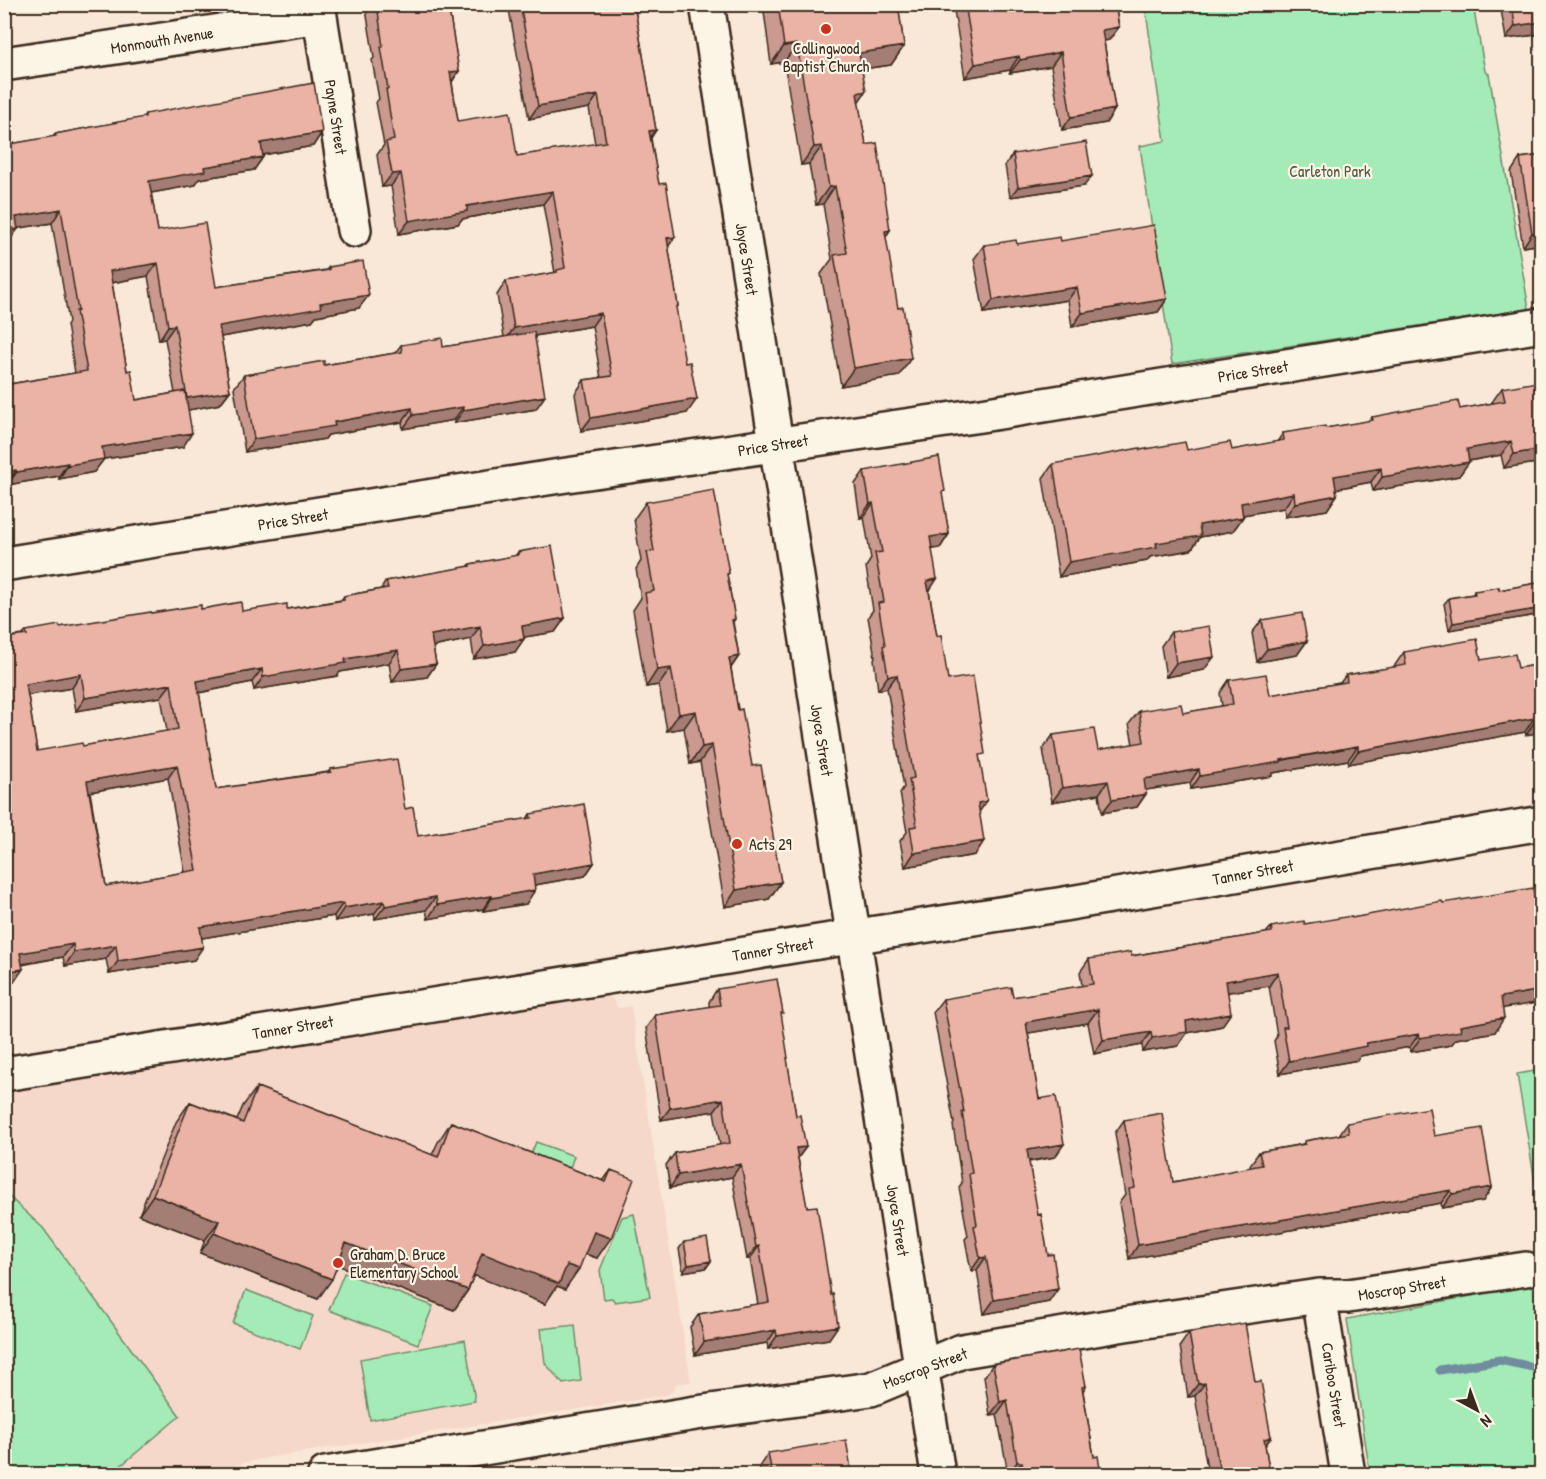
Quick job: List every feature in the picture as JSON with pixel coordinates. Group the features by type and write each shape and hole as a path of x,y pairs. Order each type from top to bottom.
{"street":[{"name":"Joyce Street","path":"707,4 938,1474"},
{"name":"Monmouth Avenue","path":"4,64 319,10"},
{"name":"Payne Street","path":"319,10 354,230"},
{"name":"Price Street","path":"4,564 560,476 981,415 1542,325"},
{"name":"Tanner Street","path":"4,1074 1070,903 1542,823"},
{"name":"Moscrop Street","path":"325,1474 696,1413 871,1389 962,1351 1125,1324 1319,1296 1348,1296 1526,1269"},
{"name":"Cariboo Street","path":"1319,1296 1348,1474"}],"shaded area":[{"name":"Graham D. Bruce Elementary School","path":"608,996 618,1008 631,1006 691,1382 676,1384 668,1395 272,1457 210,1474 5,1474 5,1091"}],"green space":[{"name":"Carleton Park","path":"1145,5 1473,5 1485,71 1489,74 1529,309 1172,364 1140,146 1165,141"},
{"path":"1542,1070 1541,1218 1517,1074"},
{"path":"536,1142 574,1156 567,1177 525,1169"},
{"path":"4,1192 43,1228 180,1416 111,1474 5,1474"},
{"path":"634,1214 650,1297 615,1302 612,1298 604,1299 600,1270 622,1217"},
{"path":"344,1273 433,1306 418,1344 329,1310"},
{"path":"1541,1283 1541,1474 1370,1474 1347,1319"},
{"path":"246,1290 313,1316 300,1349 233,1323"},
{"path":"575,1325 581,1381 563,1384 545,1363 541,1329"},
{"path":"465,1340 475,1401 370,1420 360,1359"}],"building":[{"path":"377,4 448,4 459,71 450,72 458,121 510,112 517,156 606,142 598,95 538,106 520,4 634,4 656,130 649,131 659,184 666,183 675,237 667,238 678,306 676,307 685,363 690,362 697,399 591,418 584,380 612,376 601,313 514,328 506,281 557,272 565,268 553,191 467,206 467,211 409,221 401,173 392,174 386,142 394,140"},
{"path":"778,4 898,4 904,46 859,53 866,91 857,93 866,145 877,143 890,230 885,231 898,308 903,307 911,358 854,368 834,255 847,253 835,186 829,187 822,146 814,147 797,44 784,46"},
{"path":"965,4 1115,4 1119,27 1102,30 1115,109 1071,117 1061,52 1020,60 1019,56 975,64"},
{"path":"1512,4 1542,4 1542,22 1515,26"},
{"path":"314,83 322,132 261,143 263,157 204,167 205,171 149,181 158,231 205,223 216,287 329,270 329,267 363,261 369,295 320,303 321,308 219,326 230,391 187,398 175,325 168,326 158,263 110,271 127,371 131,370 136,400 185,391 192,433 102,447 104,459 4,472 4,385 87,371 61,209 16,217 18,229 4,231 4,147 56,136 55,134 145,117 145,114"},
{"path":"1086,142 1092,176 1018,187 1013,154"},
{"path":"1542,155 1542,232 1532,233 1520,158"},
{"path":"1154,225 1167,299 1082,313 1077,287 993,300 984,245 1016,240 1017,244 1060,237 1061,241"},
{"path":"534,332 545,396 464,410 463,407 413,415 412,408 334,422 335,426 254,439 244,375 324,361 324,365 402,352 401,345 442,338 443,347"},
{"path":"1537,382 1539,393 1542,393 1542,449 1514,454 1511,441 1467,449 1469,462 1382,477 1381,468 1334,476 1337,495 1295,503 1294,493 1241,503 1243,517 1199,525 1201,536 1156,543 1157,547 1069,562 1053,464 1185,442 1187,450 1230,442 1232,450 1284,440 1283,433 1373,420 1372,417 1458,401 1460,409 1505,401 1502,388"},
{"path":"939,457 949,534 930,537 937,579 927,581 937,636 941,635 948,680 973,676 985,754 979,755 987,801 978,803 984,841 914,853 910,827 917,826 909,779 914,778 897,675 888,676 883,646 885,645 878,603 884,602 875,553 882,552 873,503 870,504 864,471"},
{"path":"714,490 729,573 727,574 735,619 732,620 739,656 729,658 738,710 742,709 752,766 761,765 781,882 736,890 712,745 702,747 696,711 679,714 671,668 657,670 645,593 654,591 647,552 654,551 646,502"},
{"path":"552,546 565,618 522,626 524,639 484,646 480,626 431,635 436,664 401,669 398,650 345,659 346,663 263,677 262,669 197,681 216,789 331,772 331,769 397,759 405,809 413,807 418,836 531,818 530,814 584,804 594,863 533,874 535,890 492,898 492,896 437,905 436,897 385,906 384,901 344,908 343,903 200,927 203,947 118,961 116,945 74,952 73,944 20,953 23,969 4,972 4,638 27,635 26,631 59,625 60,627 201,605 201,609 241,602 242,611 287,604 287,609 344,600 344,596 388,588 386,581 470,566 470,564 518,555 518,552","holes":["81,674 85,698 171,684 178,729 83,746 82,743 37,751 26,684","177,765 197,870 106,886 87,781"]},
{"path":"1542,582 1542,608 1453,623 1449,598 1475,594 1474,591 1499,587 1499,590"},
{"path":"1302,613 1307,641 1267,649 1262,620"},
{"path":"1209,626 1214,657 1176,663 1171,632"},
{"path":"1477,639 1481,660 1515,654 1518,668 1542,664 1542,720 1535,721 1534,718 1358,751 1358,746 1200,776 1199,769 1144,779 1146,794 1112,800 1108,781 1062,788 1053,735 1094,729 1098,750 1144,742 1139,711 1181,704 1183,713 1233,704 1229,680 1266,674 1270,695 1347,682 1346,675 1406,665 1404,652"},
{"path":"1533,888 1535,901 1542,900 1542,990 1501,997 1504,1018 1460,1026 1461,1031 1420,1038 1419,1034 1366,1043 1367,1046 1289,1061 1283,1027 1287,1027 1278,972 1226,981 1231,1013 1186,1021 1187,1032 1152,1038 1151,1032 1103,1040 1098,1009 1026,1022 1039,1099 1056,1096 1064,1144 1027,1150 1038,1215 1041,1214 1048,1255 1053,1254 1058,1289 994,1300 986,1257 980,1258 974,1226 977,1225 969,1174 972,1173 962,1112 964,1112 943,999 1011,987 1013,997 1093,984 1089,959 1131,952 1131,956 1272,932 1271,927 1304,921 1305,924 1351,916 1352,918 1442,901 1443,903"},
{"path":"777,979 796,1116 800,1115 806,1147 796,1148 807,1207 817,1206 838,1326 777,1336 776,1330 704,1342 699,1314 769,1302 759,1246 756,1247 741,1164 678,1175 675,1153 730,1143 723,1099 670,1108 655,1015 720,1005 717,989"},
{"path":"257,1087 438,1157 451,1122 606,1182 611,1170 634,1179 611,1238 594,1232 579,1269 567,1265 559,1284 482,1253 468,1290 346,1243 332,1279 214,1233 219,1221 153,1195 190,1102 243,1123"},
{"path":"1429,1108 1434,1136 1482,1128 1492,1187 1452,1194 1451,1190 1138,1245 1129,1189 1135,1188 1124,1120 1162,1113 1173,1182 1262,1165 1259,1152 1349,1133 1347,1123"},
{"path":"707,1238 711,1261 688,1265 684,1242"},
{"path":"1245,1323 1255,1382 1261,1381 1271,1437 1264,1439 1270,1474 1220,1474 1205,1383 1198,1384 1189,1333"},
{"path":"1079,1349 1086,1386 1082,1387 1094,1457 1098,1456 1101,1474 1024,1474 1022,1462 1017,1462 1007,1400 1000,1402 993,1364"},
{"path":"846,1440 852,1474 772,1474 768,1453"}],"waterway":[{"path":"1440,1370 1500,1360 1542,1369"}],"place":[{"name":"Collingwood Baptist Church","path":"826,29"},
{"name":"Acts 29","path":"737,844"},
{"name":"Graham D. Bruce Elementary School","path":"338,1263"}]}
